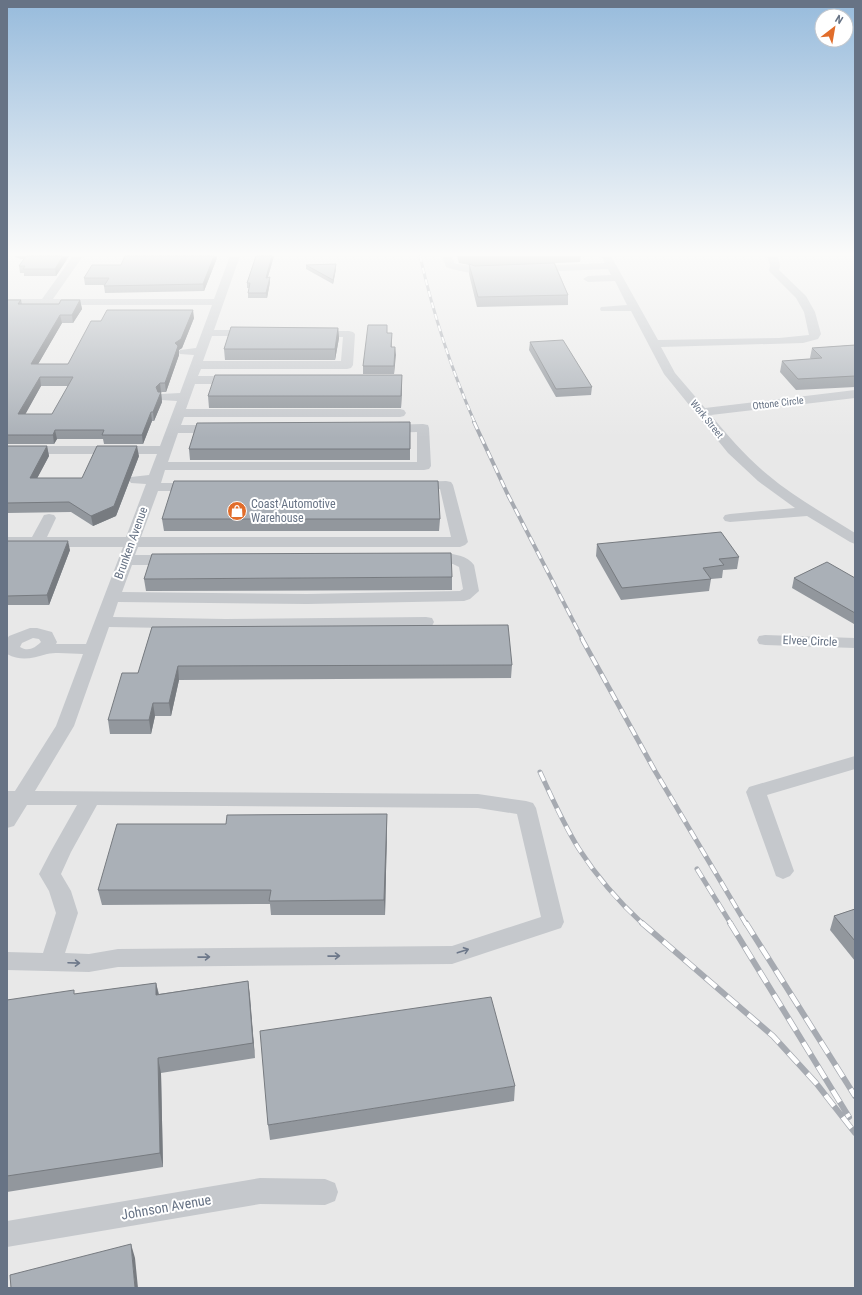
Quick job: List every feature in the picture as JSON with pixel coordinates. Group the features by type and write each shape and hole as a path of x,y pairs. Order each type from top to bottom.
{"street":[{"name":"Brunken Avenue","path":"7,821 14,798 65,726 166,450 212,316"},
{"name":"Work Street","path":"639,316 670,374 733,450 763,478 809,511 855,539"},
{"path":"654,344 803,340 814,337 816,334 813,330 811,316"},
{"path":"207,333 262,334"},
{"path":"184,352 198,358 347,365 349,334 302,334"},
{"path":"191,380 246,380"},
{"name":"Ottone Circle","path":"701,412 855,394"},
{"path":"165,397 185,397"},
{"path":"179,413 400,413"},
{"path":"136,480 156,477 424,466 423,428 371,429"},
{"path":"173,429 228,429"},
{"path":"7,450 166,450"},
{"path":"156,477 208,487"},
{"path":"7,542 460,542 446,486 398,486"},
{"path":"730,518 809,511"},
{"path":"37,542 49,518"},
{"path":"112,597 307,599 448,597 464,596 471,591 466,565 456,559 416,560"},
{"path":"125,560 188,560"},
{"path":"103,622 226,624 426,622"},
{"path":"13,658 11,647 14,640 19,637 37,633 46,636 46,644 95,644"},
{"name":"Elvee Circle","path":"765,640 855,643"},
{"path":"783,871 756,792 855,762"},
{"path":"7,961 89,963 118,958 452,955 553,922 526,808 478,801 14,798"},
{"path":"51,962 67,913 60,891 50,874 61,851 84,813 90,799"},
{"name":"Johnson Avenue","path":"7,1234 260,1191 325,1192"}],"shaded area":[{"path":"7,316 855,316 855,1288 7,1288"}],"building":[{"path":"7,316 59,316 31,364 68,364 91,321 101,321 103,316 190,316 181,339 175,343 178,346 165,383 160,383 156,387 158,392 161,392 142,435 102,435 104,430 55,430 53,435 7,435","holes":["40,377 73,377 52,414 18,414"]},
{"path":"368,325 387,325 387,333 392,333 391,347 395,347 394,366 363,366"},
{"path":"231,327 338,328 335,349 224,349"},
{"path":"563,340 592,387 556,389 530,342"},
{"path":"855,345 855,376 798,379 782,361 822,358 812,348"},
{"path":"215,375 402,375 401,396 208,396"},
{"path":"410,422 410,449 189,449 197,423"},
{"path":"7,446 47,446 30,478 82,478 97,446 137,446 114,506 91,516 69,502 7,503"},
{"path":"174,481 438,481 440,519 162,519"},
{"path":"721,532 739,557 719,559 724,565 703,568 711,579 622,588 597,544"},
{"path":"7,541 68,541 47,595 7,596"},
{"path":"451,553 452,577 144,579 152,554"},
{"path":"827,562 855,578 855,613 794,578"},
{"path":"508,625 512,665 178,666 169,703 153,703 149,720 108,720 122,673 138,673 152,627"},
{"path":"387,814 384,900 269,901 271,890 98,890 117,824 226,824 227,815"},
{"path":"855,909 855,941 834,916"},
{"path":"248,981 253,1043 158,1058 160,1153 7,1176 7,1000 74,990 74,994 156,983 156,995"},
{"path":"491,997 515,1086 268,1125 260,1031"},
{"path":"131,1244 135,1288 11,1288 10,1275"}],"railway":[{"path":"436,316 458,382 475,423"},
{"path":"474,422 508,495 583,640"},
{"path":"582,639 655,771 746,924"},
{"path":"540,772 563,821 586,859 609,889 643,924"},
{"path":"697,869 731,924"},
{"path":"642,923 773,1036 816,1083 855,1133"},
{"path":"730,923 849,1117"},
{"path":"746,923 855,1096"}],"place":[{"name":"Coast Automotive Warehouse","path":"237,511"}]}
